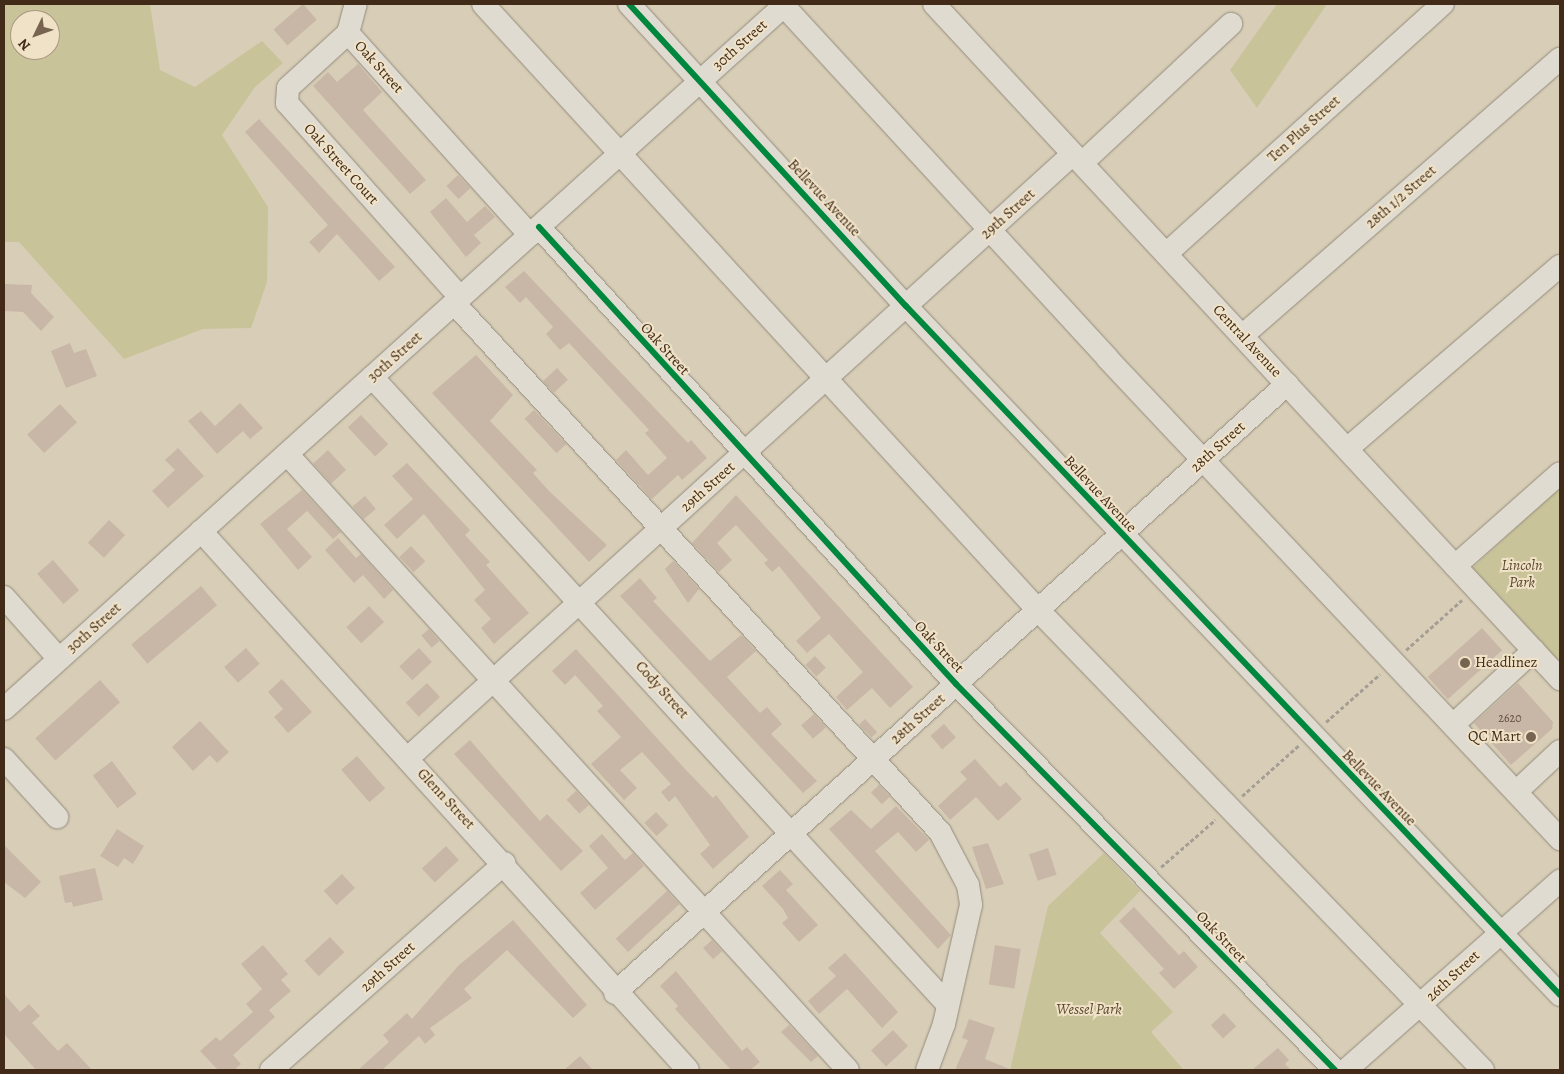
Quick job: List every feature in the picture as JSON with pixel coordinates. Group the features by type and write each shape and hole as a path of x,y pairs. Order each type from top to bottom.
{"street":[{"path":"348,33 356,4"},
{"path":"483,4 1038,610 1483,1070"},
{"name":"Bellevue Avenue","path":"629,4 906,306 1121,535 1502,931 1560,995"},
{"path":"784,4 990,231 1560,839"},
{"name":"30th Street","path":"4,709 700,82 784,4"},
{"name":"Central Avenue","path":"934,4 1534,650 1558,673"},
{"name":"Ten Plus Street","path":"1166,254 1443,4"},
{"name":"29th Street","path":"408,758 990,231 1078,159 1231,24"},
{"name":"Oak Street","path":"348,33 744,454 956,684 1335,1070"},
{"name":"Oak Street Court","path":"348,33 288,88 287,103 457,300 661,528 875,757 940,832 968,885 971,905 948,1005 927,1070"},
{"name":"28th 1/2 Street","path":"1242,336 1560,59"},
{"path":"1347,449 1560,266"},
{"name":"Cody Street","path":"372,377 581,601 948,1005"},
{"name":"28th Street","path":"615,993 1286,384"},
{"path":"287,454 496,678 848,1070"},
{"path":"1456,566 1560,473"},
{"name":"Glenn Street","path":"201,531 505,863 615,993 688,1070"},
{"path":"4,597 59,660"},
{"path":"1453,725 1534,650"},
{"path":"1516,792 1560,751"},
{"path":"4,759 57,817"},
{"name":"29th Street","path":"271,1070 505,863"},
{"name":"26th Street","path":"1346,1070 1560,881"}],"green space":[{"path":"4,4 150,4 160,70 195,87 262,41 283,63 255,87 222,135 268,207 267,282 251,328 203,329 124,359 19,242 4,242"},
{"path":"1277,4 1327,4 1257,108 1230,70"},
{"name":"Lincoln Park","path":"1560,487 1560,659 1549,659 1468,572"},
{"name":"Wessel Park","path":"1104,853 1140,891 1100,933 1173,1012 1151,1032 1183,1069 1010,1070 1048,906"}],"building":[{"path":"303,4 317,20 287,45 274,30"},
{"path":"358,64 382,92 363,110 426,180 410,194 313,86 328,72 337,82"},
{"path":"259,119 395,267 379,281 337,234 319,253 309,242 328,225 245,132"},
{"path":"458,175 470,188 459,199 446,186"},
{"path":"446,198 467,222 485,206 495,217 474,235 481,243 466,257 430,212"},
{"path":"524,271 688,443 691,440 707,458 682,480 678,475 652,499 616,460 626,450 648,475 667,458 645,433 649,430 569,343 560,350 546,334 553,327 526,297 520,303 505,287"},
{"path":"4,284 32,285 31,293 54,317 41,331 23,312 4,311"},
{"path":"70,343 74,353 86,349 97,376 66,388 51,351"},
{"path":"476,355 513,395 490,421 537,470 533,473 549,491 607,545 589,562 432,393"},
{"path":"557,368 568,380 554,393 543,381"},
{"path":"240,403 263,428 250,439 243,431 217,454 188,421 201,411 215,426"},
{"path":"60,404 77,422 44,453 27,435"},
{"path":"534,410 566,444 557,453 524,419"},
{"path":"361,415 388,444 375,457 348,427"},
{"path":"178,448 204,476 168,508 152,491 175,470 165,460"},
{"path":"328,450 346,470 331,483 313,463"},
{"path":"407,463 470,530 465,535 490,562 486,565 529,613 494,644 481,628 491,619 474,600 485,590 424,514 397,539 384,525 413,499 392,476"},
{"path":"302,490 341,532 333,539 307,511 287,529 312,557 298,570 260,524"},
{"path":"736,495 913,687 890,708 872,688 847,710 836,697 863,672 829,634 807,653 796,641 821,618 779,566 772,572 764,563 768,560 736,525 717,543 732,560 719,572 692,543"},
{"path":"365,496 376,509 364,519 353,506"},
{"path":"109,520 125,535 104,558 88,543"},
{"path":"338,538 356,558 361,554 393,590 384,599 363,575 354,583 325,550"},
{"path":"411,546 425,561 414,572 399,557"},
{"path":"53,560 79,590 63,604 37,574"},
{"path":"673,561 699,589 688,603 665,569"},
{"path":"640,578 657,598 653,601 710,661 741,635 756,651 727,677 760,713 767,707 782,724 771,734 817,781 803,793 620,596"},
{"path":"201,586 217,605 147,664 131,644"},
{"path":"369,606 384,622 361,643 346,627"},
{"name":"Headlinez","path":"1482,628 1502,650 1448,699 1428,677"},
{"path":"429,629 439,641 432,648 421,635"},
{"path":"246,648 260,664 238,683 224,667"},
{"path":"419,648 432,662 412,680 399,666"},
{"path":"576,649 686,770 713,798 716,795 749,837 713,869 700,854 710,845 675,796 669,802 661,792 671,784 642,752 620,770 637,788 624,800 591,764 621,737 597,711 603,706 575,675 565,685 552,671"},
{"path":"815,656 826,668 816,677 805,665"},
{"path":"282,679 312,712 288,733 274,717 283,709 268,692"},
{"path":"100,680 120,702 55,761 35,738"},
{"path":"427,683 440,697 419,717 406,703"},
{"path":"1518,683 1553,722 1552,729 1511,765 1474,723"},
{"path":"814,714 826,728 813,739 801,725"},
{"path":"865,719 877,732 871,738 859,724"},
{"path":"200,721 229,752 217,763 210,755 193,771 172,747"},
{"path":"944,724 956,738 942,749 930,736"},
{"path":"470,740 540,821 547,814 583,851 561,871 454,754"},
{"path":"357,756 385,788 369,802 341,770"},
{"path":"975,759 1000,787 1006,782 1022,799 998,821 976,797 950,820 938,806 967,779 960,772"},
{"path":"112,761 137,794 118,808 93,775"},
{"path":"879,785 890,797 882,804 871,793"},
{"path":"576,791 589,805 579,814 566,800"},
{"path":"896,806 929,840 916,852 898,832 875,851 951,935 938,949 829,829 851,810 871,829"},
{"path":"656,812 668,825 657,836 644,823"},
{"path":"117,829 144,846 133,864 124,858 118,867 100,856"},
{"path":"602,834 625,860 633,853 644,866 595,910 580,893 608,868 589,846"},
{"path":"988,843 1004,884 986,889 972,847"},
{"path":"4,845 41,882 25,898 4,882"},
{"path":"446,846 459,860 435,882 422,869"},
{"path":"1048,848 1057,875 1038,881 1029,854"},
{"path":"95,868 103,900 73,907 72,902 65,903 59,876"},
{"path":"780,870 793,884 786,890 818,925 799,942 782,923 788,918 783,909 762,886"},
{"path":"342,874 355,888 337,905 324,891"},
{"path":"667,891 679,904 628,952 616,939"},
{"path":"1134,907 1179,955 1184,951 1198,967 1174,989 1159,973 1164,969 1119,921"},
{"path":"513,920 587,1005 573,1018 507,950 464,989 472,998 430,1028 435,1035 425,1044 419,1036 382,1070 358,1070 389,1042 383,1035 407,1013 412,1019 458,966"},
{"path":"330,937 344,952 319,976 304,961"},
{"path":"712,940 722,951 713,959 703,948"},
{"path":"263,945 288,974 281,980 291,991 269,1010 275,1017 233,1055 241,1064 234,1070 218,1070 200,1051 216,1037 220,1041 253,1012 246,1004 262,989 241,964"},
{"path":"995,945 1021,949 1014,989 989,985"},
{"path":"845,953 898,1012 882,1028 847,989 819,1014 808,1001 836,976 828,968"},
{"path":"676,971 742,1051 747,1047 760,1062 750,1070 731,1070 675,1009 678,1006 660,986"},
{"path":"4,994 20,1012 29,1004 40,1016 32,1023 58,1051 67,1043 92,1070 36,1070 4,1034"},
{"path":"1224,1013 1236,1026 1223,1038 1211,1025"},
{"path":"969,1019 995,1028 985,1059 1012,1070 955,1070 968,1040 962,1038"},
{"path":"789,1025 818,1056 811,1062 781,1032"},
{"path":"893,1030 908,1046 886,1067 871,1050"},
{"path":"1278,1048 1289,1060 1285,1064 1291,1070 1252,1070"},
{"path":"580,1056 593,1070 564,1070"}],"cycle path":[{"path":"629,4 906,306 1560,995"},
{"path":"539,227 956,684 1335,1070"}],"place":[{"name":"Headlinez","path":"1465,663"},
{"name":"QC Mart","path":"1531,737"}]}
